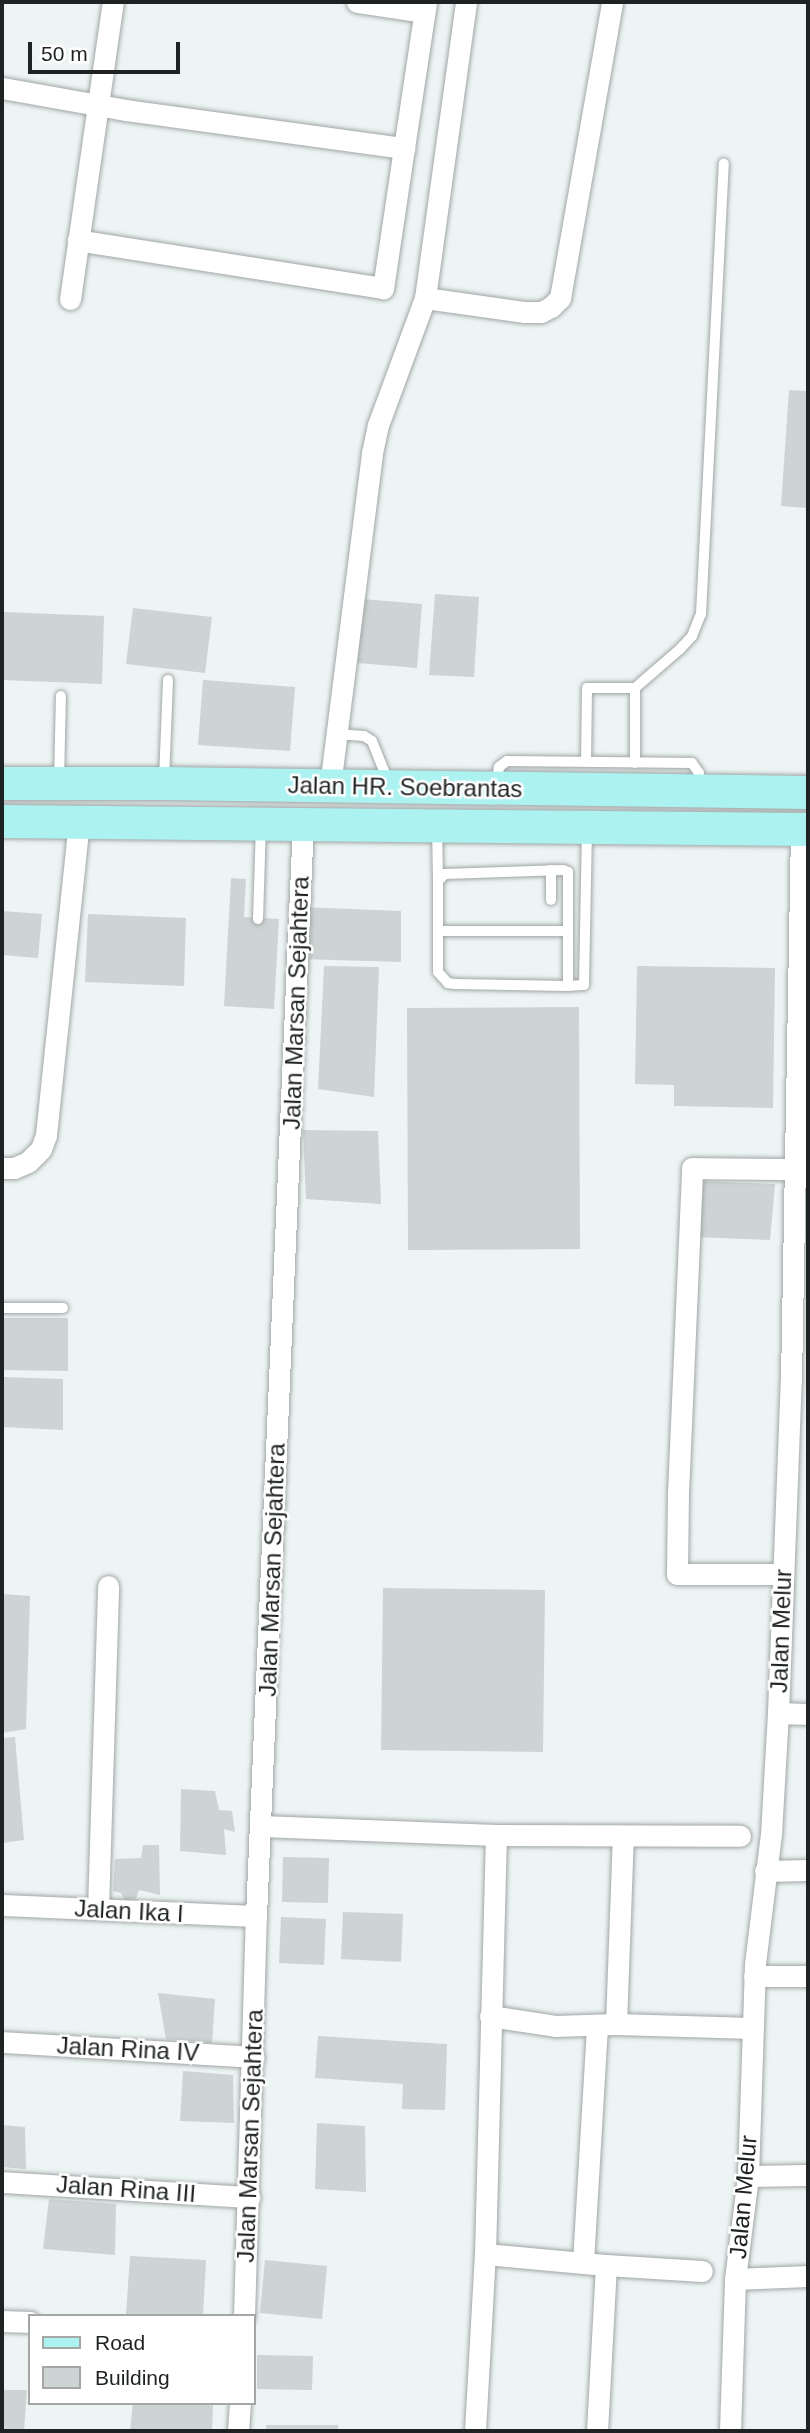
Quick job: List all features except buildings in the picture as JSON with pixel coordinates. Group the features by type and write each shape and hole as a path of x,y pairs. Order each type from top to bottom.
{"main road":[{"name":"Jalan HR. Soebrantas","path":"2,783 808,792"},
{"name":"Jalan HR. Soebrantas","path":"2,821 805,829"}],"street":[{"path":"70,299 113,2"},
{"path":"78,240 383,288 425,7 357,2"},
{"path":"330,786 372,453 378,425 425,299 466,2"},
{"path":"425,299 541,312 560,298 612,2"},
{"path":"2,88 404,148"},
{"path":"2,1168 14,1168 28,1162 41,1149 46,1135 79,821"},
{"name":"Jalan Marsan Sejahtera","path":"244,2314 250,2197 256,1916 303,824"},
{"name":"Jalan Melur","path":"730,2431 735,2279 748,2176 754,1976 771,1834 783,1574 800,1381 794,1169 805,829"},
{"path":"783,1574 677,1574 678,1493 692,1168 794,1169"},
{"path":"97,1909 108,1586"},
{"path":"778,1713 808,1714"},
{"path":"261,1826 496,1835 740,1836"},
{"path":"475,2431 485,2254 496,1835"},
{"path":"583,2262 623,1836"},
{"path":"765,1871 808,1870"},
{"name":"Jalan Ika I","path":"2,1905 256,1916"},
{"path":"754,1976 808,1976"},
{"path":"490,2016 555,2026 752,2028"},
{"name":"Jalan Rina IV","path":"2,2042 254,2057"},
{"path":"748,2176 808,2175"},
{"name":"Jalan Rina III","path":"2,2182 250,2197"},
{"path":"485,2254 702,2271"},
{"path":"597,2431 606,2265"},
{"path":"735,2279 808,2276"},
{"path":"2,2321 28,2322"},
{"path":"238,2431 240,2405"}],"lane":[{"path":"586,762 587,688 635,688 692,636 701,614 724,164"},
{"path":"164,783 168,680"},
{"path":"635,688 635,763"},
{"path":"59,784 61,696"},
{"path":"336,734 364,736 372,741 390,787"},
{"path":"496,788 499,767 507,761 692,763 699,773 700,791"},
{"path":"2,772 2,783"},
{"path":"258,919 261,823"},
{"path":"437,826 438,972 448,983 568,986 585,983 587,828"},
{"path":"438,880 445,874 551,870 568,872 568,986"},
{"path":"551,870 551,900"},
{"path":"438,931 568,931"},
{"path":"2,1308 63,1308"}]}
